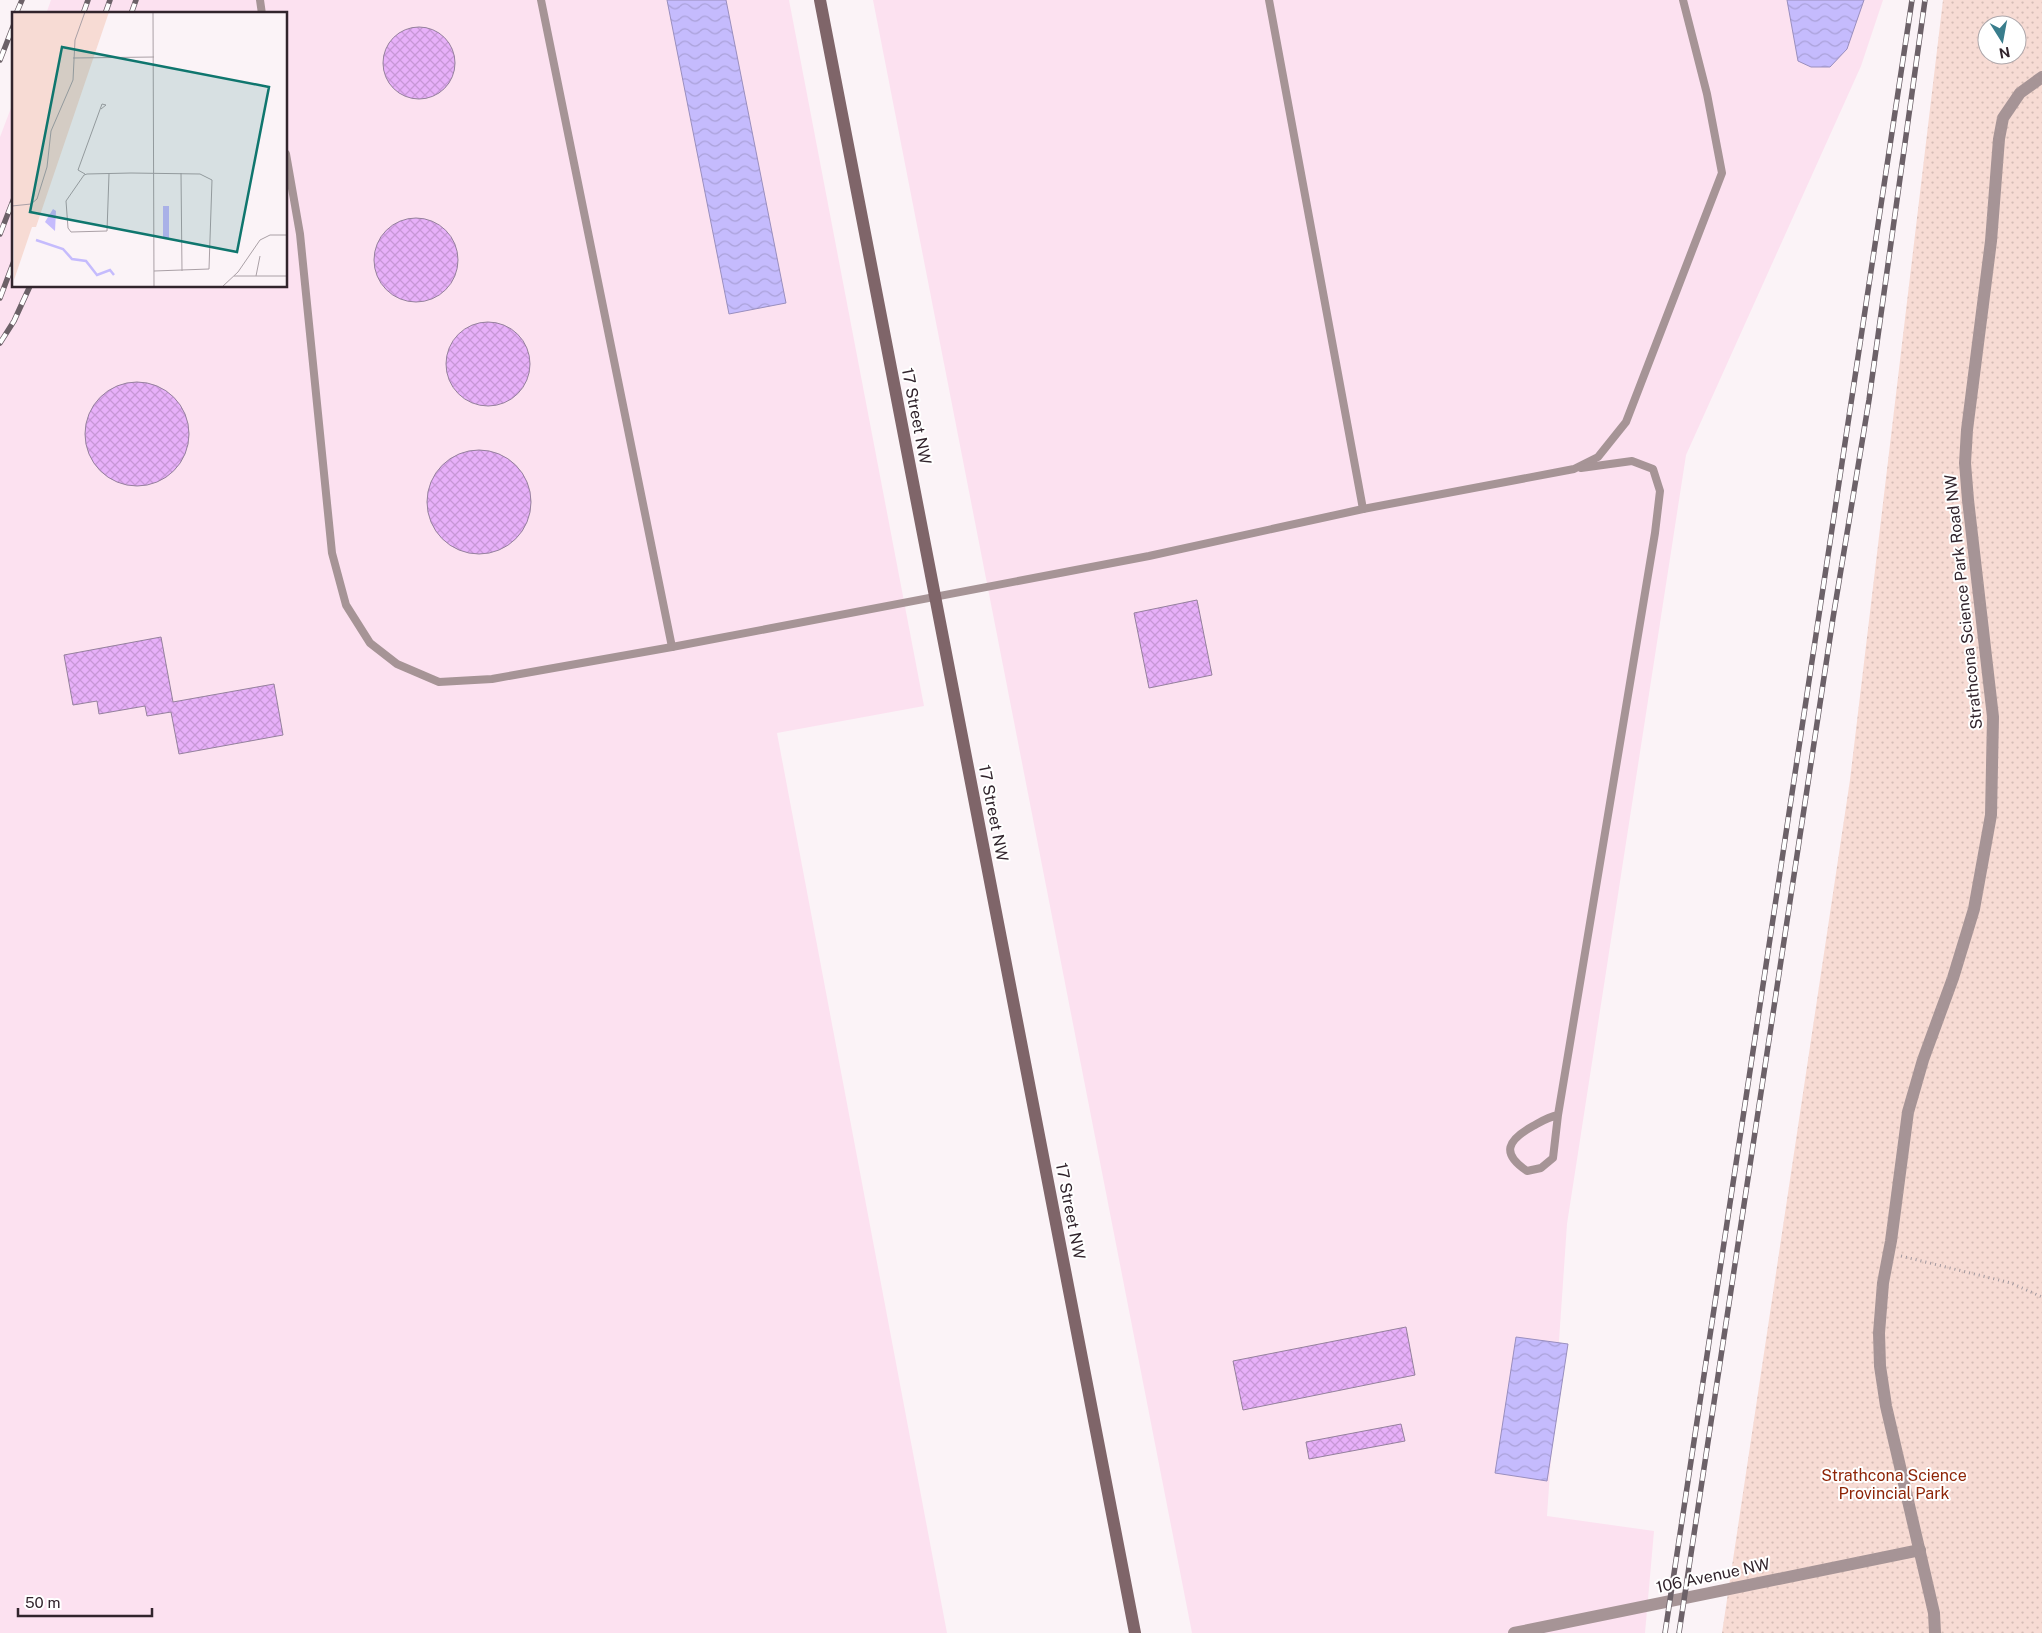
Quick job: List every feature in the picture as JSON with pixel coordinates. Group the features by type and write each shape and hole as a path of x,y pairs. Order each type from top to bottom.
{"main road":[{"name":"17 Street NW","path":"820,0 1135,1633"}],"street":[{"name":"Strathcona Science Park Road NW","path":"1935,1633 1934,1613 1886,1406 1880,1366 1880,1325 1883,1283 1889,1254 1908,1112 1923,1060 1953,978 1971,918 1982,870 1991,815 1993,717 1968,500 1965,463 1967,430 1991,240 1999,140 2003,118 2020,93 2042,77"},
{"name":"106 Avenue NW","path":"1514,1633 1920,1550"}],"lane":[{"path":"541,0 672,647"},
{"path":"1269,0 1363,509"},
{"path":"1574,469 1598,457 1626,422 1722,173 1707,94 1683,0"},
{"path":"288,165 300,234 332,553 346,605 370,643 397,664 439,682 492,679 935,598 1149,556 1363,509 1574,469 1632,461 1653,469 1660,491 1655,533 1558,1115 1553,1158 1541,1168 1527,1171 1515,1163 1509,1151 1510,1143 1519,1133 1547,1117 1558,1115"}],"path":[{"path":"1889,1254 2011,1283 2042,1297"}],"shaded area":[{"path":"51,0 789,0 924,706 777,733 947,1633 0,1633 0,137 12,105 12,288 288,288 288,12 47,12"},
{"path":"873,0 1883,0 1861,66 1686,455 1567,1224 1547,1516 1654,1531 1645,1633 1192,1633"}],"green space":[{"name":"Strathcona Science Provincial Park","path":"1943,0 2042,0 2042,1633 1722,1633 1850,780"}],"water":[{"path":"667,0 726,0 786,303 729,314"},
{"path":"1787,0 1864,0 1847,49 1830,67 1811,67 1798,61"},
{"path":"1516,1337 1568,1344 1547,1481 1495,1473"}],"building":[{"path":"419,27 439,33 449,43 455,63 449,83 439,93 419,99 399,93 389,83 383,63 389,43 399,33"},
{"path":"416,218 432,221 446,230 455,244 458,260 455,276 446,290 432,299 416,302 400,299 386,290 377,276 374,260 377,244 386,230 400,221"},
{"path":"488,322 504,325 518,334 527,348 530,364 527,380 518,394 504,403 488,406 472,403 458,394 449,380 446,364 449,348 458,334 472,325"},
{"path":"137,382 157,386 174,397 185,414 189,434 185,454 174,471 157,482 137,486 117,482 100,471 89,454 85,434 89,414 100,397 117,386"},
{"path":"479,450 499,454 516,465 527,482 531,502 527,522 516,539 499,550 479,554 459,550 442,539 431,522 427,502 431,482 442,465 459,454"},
{"path":"1197,600 1212,675 1149,688 1134,613"},
{"path":"161,637 173,702 274,684 283,735 179,754 171,712 147,716 145,706 99,714 97,701 73,705 64,655"},
{"path":"1406,1327 1415,1375 1243,1410 1233,1361"},
{"path":"1401,1424 1405,1441 1309,1459 1306,1442"}],"railway":[{"path":"17,12 22,0"},
{"path":"84,12 88,0"},
{"path":"106,12 110,0"},
{"path":"132,12 136,0"},
{"path":"1665,1633 1912,0"},
{"path":"1679,1633 1833,618 1869,400 1925,0"},
{"path":"0,60 12,29"},
{"path":"0,234 12,203"},
{"path":"0,298 12,266"},
{"path":"0,343 14,321 29,288"}]}
